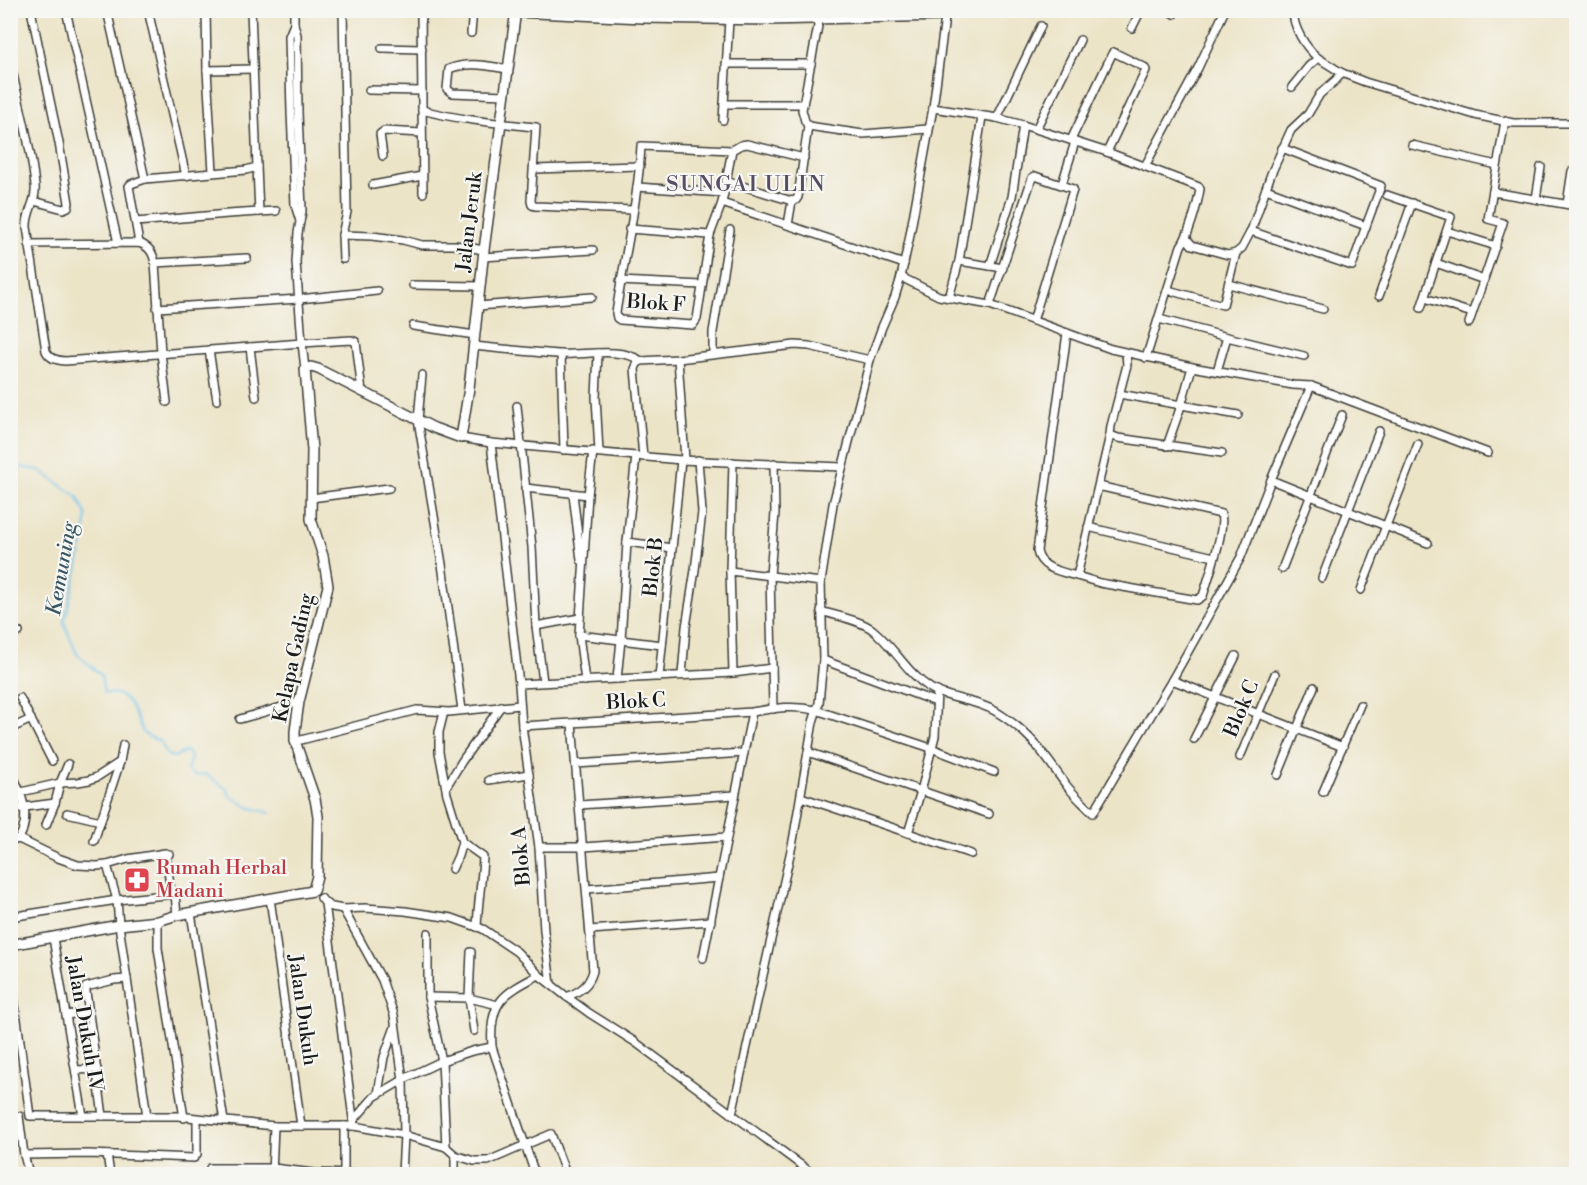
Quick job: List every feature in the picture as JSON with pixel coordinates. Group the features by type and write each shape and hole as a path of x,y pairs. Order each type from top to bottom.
{"street":[{"path":"31,10 69,203 68,207 63,209 34,201"},
{"path":"66,10 118,243"},
{"path":"106,10 145,179"},
{"path":"148,10 186,176"},
{"path":"206,10 213,172"},
{"path":"251,10 259,212"},
{"path":"294,10 297,35 295,112 302,211 296,262 305,369 311,367 318,369 418,420 461,438 521,446 683,460 842,467"},
{"path":"343,10 347,212 342,235 343,259"},
{"path":"421,10 423,193"},
{"path":"471,33 473,10"},
{"path":"663,10 663,19"},
{"path":"723,120 728,10"},
{"path":"768,21 772,10"},
{"path":"726,181 792,201 797,199 808,126 803,116 803,104 821,10"},
{"path":"1132,28 1141,10"},
{"path":"1145,166 1198,68 1225,10"},
{"path":"1293,10 1295,25 1307,46 1318,58 1342,73 1475,115 1514,123 1576,123"},
{"path":"516,12 768,21 946,14 933,108 904,264 895,297 870,360 833,504 821,582 823,660 819,703 791,850 732,1114"},
{"name":"Jalan Jeruk","path":"461,438 516,12"},
{"path":"997,118 1041,26"},
{"path":"1036,129 1080,40"},
{"path":"382,48 422,50"},
{"path":"1062,184 1073,141 1113,52 1146,70 1107,152"},
{"path":"1292,87 1318,58"},
{"path":"10,60 36,187 34,201 26,222 46,351 50,357 65,361 351,340 356,342 362,392"},
{"path":"505,95 452,93 447,89 447,80 449,69 460,64 508,69"},
{"path":"726,64 811,64"},
{"path":"207,70 253,69"},
{"path":"1187,239 1192,245 1228,255 1242,248 1251,231 1282,148 1295,125 1308,114 1320,94 1342,73"},
{"path":"369,90 422,92"},
{"path":"724,104 803,104"},
{"path":"933,108 997,118 1023,125 1107,152 1198,186 1200,189 1187,239 1181,246 1146,358"},
{"path":"422,110 452,117 536,127 532,205 633,210"},
{"path":"949,298 960,261 982,117"},
{"path":"1469,323 1503,223 1488,219 1505,121"},
{"path":"990,266 1012,197 1023,125"},
{"path":"808,126 863,134 928,129"},
{"path":"383,156 380,134 384,131 422,134"},
{"path":"732,150 722,203 710,235 702,285 620,281 640,166 641,146 732,150 747,144 804,158"},
{"path":"1412,145 1497,165"},
{"path":"1251,231 1352,266 1381,186 1282,148"},
{"path":"534,169 640,166"},
{"path":"139,243 129,185 145,179 246,170 257,167"},
{"path":"1536,199 1541,167"},
{"path":"1567,204 1572,171"},
{"path":"373,185 422,176"},
{"path":"990,305 1034,177 1062,184 1073,190 1033,321"},
{"path":"636,187 724,193"},
{"path":"1266,189 1366,226"},
{"path":"1493,192 1576,206"},
{"path":"1387,195 1451,217 1421,308"},
{"path":"788,225 792,201"},
{"path":"722,203 904,264"},
{"path":"1379,296 1412,203"},
{"path":"136,222 276,211"},
{"path":"629,229 710,235"},
{"path":"713,354 714,325 730,230"},
{"path":"1447,231 1496,246"},
{"path":"342,235 381,237 422,245 455,245 484,254 593,250"},
{"path":"29,244 139,243 152,251 167,402"},
{"path":"1168,290 1223,305 1236,253"},
{"path":"155,263 247,258"},
{"path":"960,261 1003,268"},
{"path":"1436,263 1484,280"},
{"path":"901,277 939,297 990,305 1111,349 1192,367 1293,385 1311,386 1488,453"},
{"name":"Blok F","path":"620,281 616,318 693,325 697,319 702,285"},
{"path":"1229,284 1323,309"},
{"path":"413,285 480,286"},
{"path":"158,308 299,299 377,291"},
{"path":"478,306 592,297"},
{"path":"1425,298 1472,314"},
{"path":"1159,319 1304,356"},
{"path":"413,326 475,335"},
{"path":"1067,333 1038,557 1052,569 1101,583 1197,600 1203,596 1222,526 1221,514 1098,486"},
{"path":"1217,371 1227,337"},
{"path":"473,346 561,354 630,355 641,361 678,359 795,345 870,360"},
{"path":"250,347 256,397"},
{"path":"209,350 217,400"},
{"path":"1077,576 1127,365 1126,352"},
{"path":"585,681 579,635 588,495 596,452 598,353"},
{"path":"561,354 564,450"},
{"name":"Blok B","path":"659,677 683,460 678,359"},
{"path":"617,679 627,542 640,456 636,369 637,364 641,361"},
{"path":"1167,446 1192,367"},
{"name":"Kelapa Gading","path":"10,945 119,925 158,921 191,912 313,891 316,886 318,816 315,799 295,741 295,731 299,702 328,586 323,556 311,519 312,450 305,369"},
{"path":"422,375 418,420 442,564 462,710"},
{"path":"821,612 865,625 894,650 912,673 930,688 986,707 1021,730 1037,746 1068,788 1093,813 1172,680 1241,556 1311,386"},
{"path":"1119,394 1238,415"},
{"path":"517,406 543,682"},
{"path":"1282,569 1342,415"},
{"path":"1322,578 1379,431"},
{"path":"1110,435 1167,446 1222,453"},
{"name":"Blok A","path":"491,443 522,726 539,848 544,931 551,984"},
{"path":"1361,590 1418,444"},
{"path":"682,675 686,627 702,513 698,460"},
{"path":"733,462 730,571 733,673"},
{"path":"773,709 770,575 775,513 774,464"},
{"path":"1271,480 1428,543"},
{"path":"311,498 389,488"},
{"path":"525,488 588,495"},
{"path":"573,494 583,577"},
{"path":"1088,527 1214,557"},
{"path":"627,542 672,548"},
{"path":"730,571 821,582"},
{"path":"536,626 580,618"},
{"path":"10,634 19,632"},
{"path":"579,635 662,645"},
{"path":"1194,739 1236,656"},
{"path":"823,660 936,702"},
{"path":"519,684 733,673 771,668"},
{"name":"Blok C","path":"1240,757 1275,674"},
{"path":"1172,680 1343,747"},
{"path":"1278,775 1314,687"},
{"path":"908,833 935,736 937,691"},
{"path":"20,698 52,761"},
{"path":"240,719 299,702"},
{"path":"301,740 417,710 444,712 520,705"},
{"path":"1323,792 1360,705"},
{"path":"446,787 501,706"},
{"path":"703,958 752,712 786,706 816,710 932,748 994,772"},
{"path":"444,712 439,732 439,752 446,787 462,842 452,869"},
{"name":"Blok C","path":"522,726 752,712"},
{"path":"10,729 31,719"},
{"path":"567,997 587,986 594,971 572,723"},
{"path":"94,841 120,762 123,745"},
{"path":"808,752 989,814"},
{"path":"576,764 744,753"},
{"path":"21,792 97,777 120,762"},
{"path":"46,825 68,764"},
{"path":"11,771 25,807 24,830 19,839"},
{"path":"489,780 528,774"},
{"path":"579,805 735,795"},
{"path":"801,797 971,854"},
{"path":"10,811 55,803"},
{"path":"66,813 101,820"},
{"path":"539,848 727,837"},
{"path":"10,841 19,839 58,858 78,864 97,866 128,859 169,854 166,857 171,891 175,894 177,915"},
{"path":"462,842 483,857 477,927"},
{"path":"107,865 117,900 147,1116"},
{"path":"586,889 719,878"},
{"path":"10,917 117,900 175,894"},
{"name":"Jalan Dukuh","path":"270,898 301,1126"},
{"path":"353,1123 323,901 332,907 343,909 405,911 452,918 489,933 517,952 539,975 567,997 635,1042 813,1174"},
{"path":"343,909 382,980 394,1015 403,1080 402,1174"},
{"path":"191,912 224,1121"},
{"path":"158,921 158,948 184,1118"},
{"path":"590,930 711,921"},
{"path":"428,933 428,997 442,1061 446,1147"},
{"name":"Jalan Dukuh IV","path":"52,938 83,1116"},
{"path":"471,952 469,998 474,1031"},
{"path":"10,968 30,1116"},
{"path":"535,1174 492,1047 492,1028 498,1005 507,993 539,975"},
{"path":"104,1116 86,987 127,979"},
{"path":"428,997 469,998 498,1005"},
{"path":"66,1015 89,1012"},
{"path":"378,1094 384,1057 395,1026"},
{"path":"353,1123 378,1094 403,1080 442,1061 492,1047"},
{"path":"76,1070 97,1069"},
{"path":"10,1114 19,1116 147,1116 274,1126 344,1126 353,1123 446,1147 455,1155 477,1162 488,1161 552,1134 566,1174"},
{"path":"19,1116 29,1174"},
{"path":"24,1155 194,1158 197,1154 197,1119"},
{"path":"273,1172 274,1126"},
{"path":"344,1126 344,1174"},
{"path":"107,1155 110,1174"},
{"path":"455,1155 455,1174"},
{"path":"210,1168 230,1171 314,1174 380,1173"}],"waterway":[{"name":"Kemuning","path":"10,464 39,470 77,496 87,516 64,623 77,654 101,675 104,693 118,694 129,702 144,734 161,742 167,755 174,757 186,751 191,758 187,770 195,776 205,774 227,789 230,796 248,807 270,813"}],"place":[{"name":"Rumah Herbal Madani","path":"137,880"}],"district":[{"name":"SUNGAI ULIN","path":"746,184"}]}
